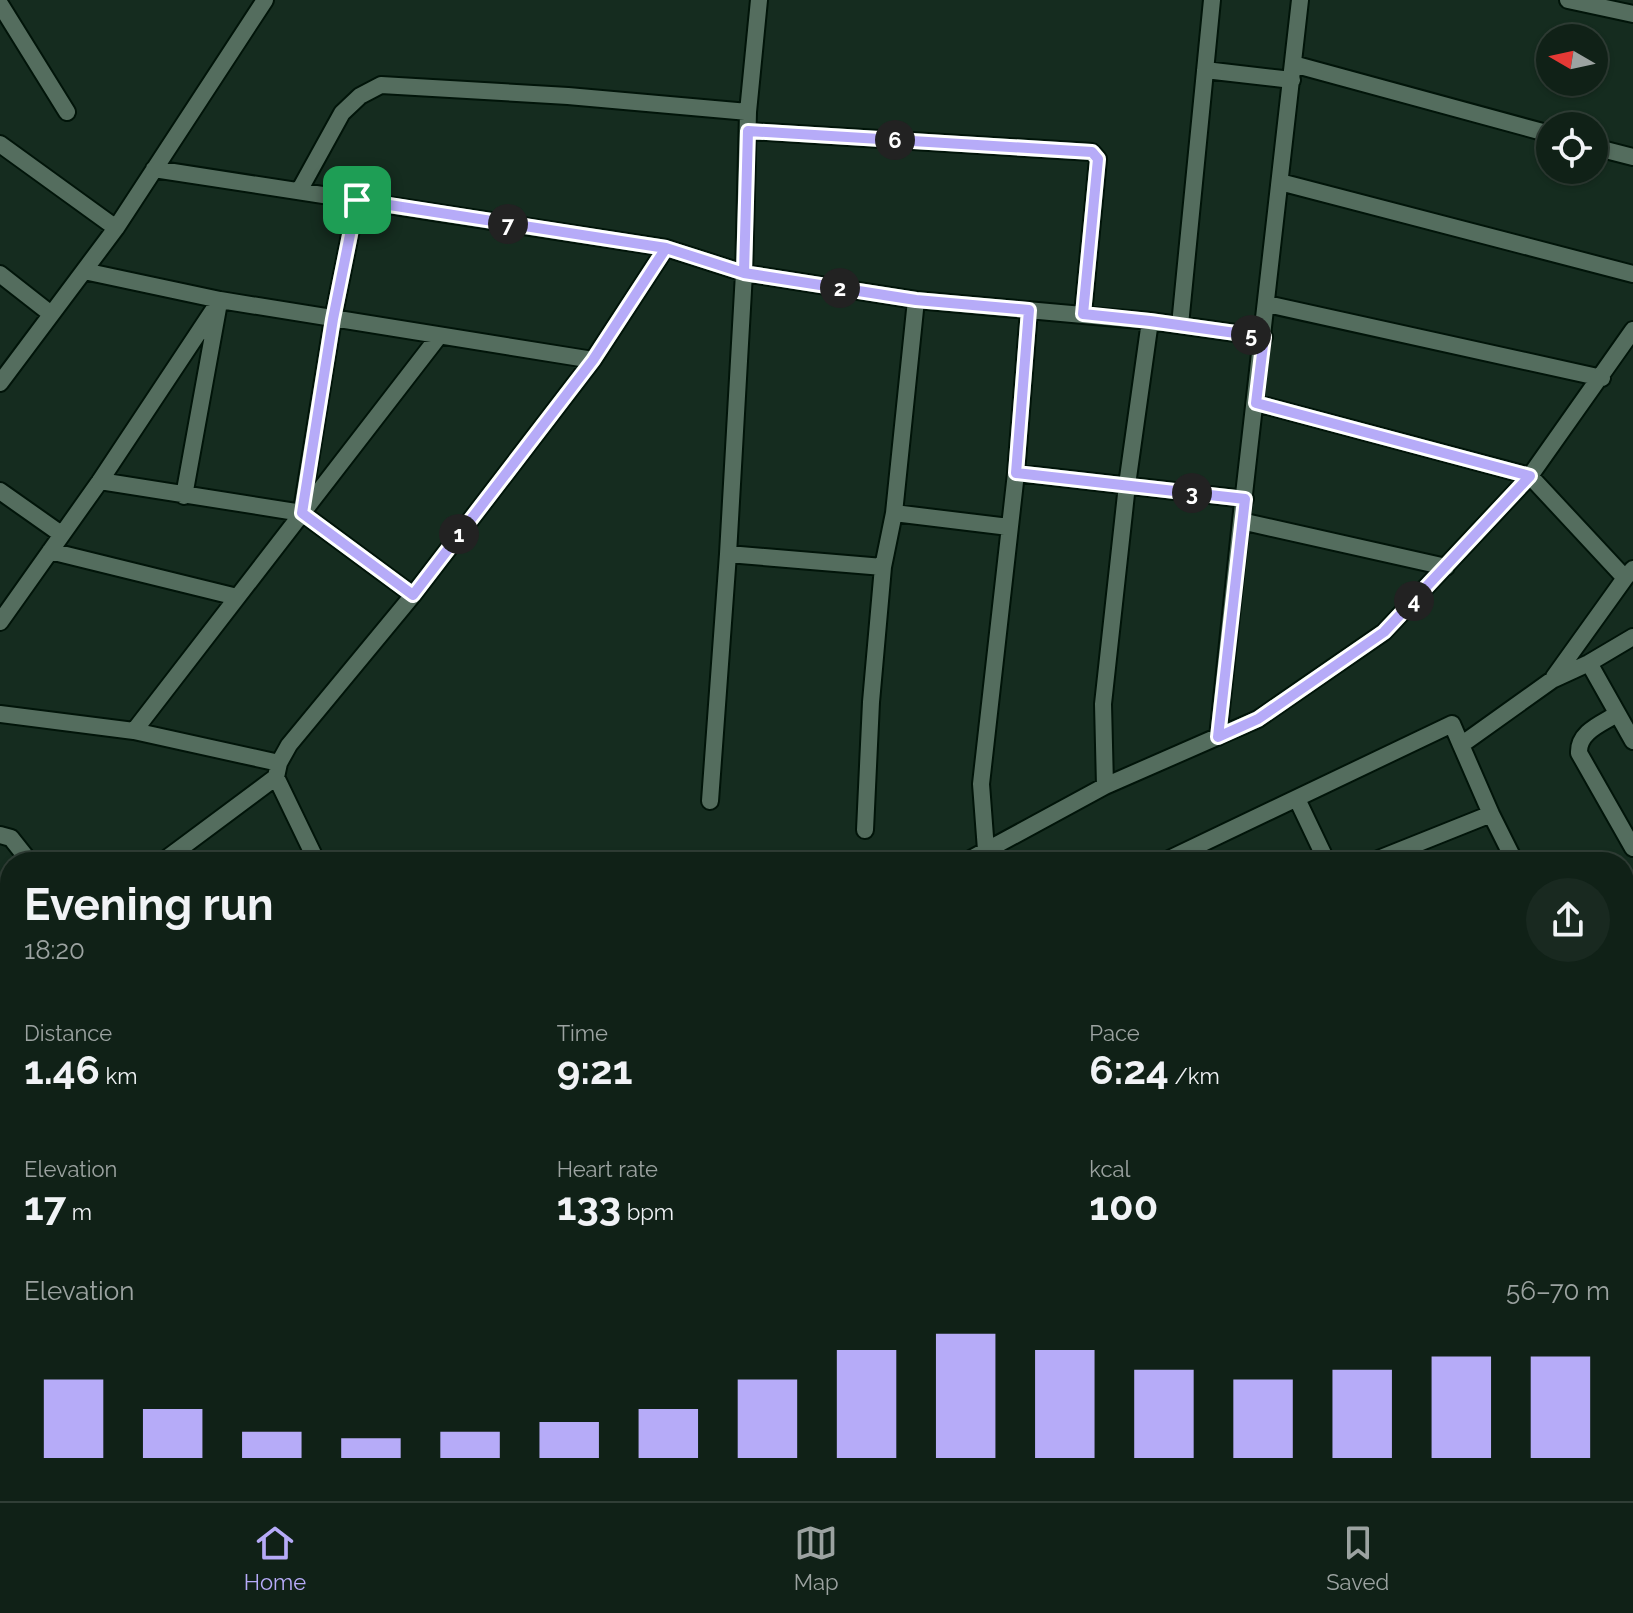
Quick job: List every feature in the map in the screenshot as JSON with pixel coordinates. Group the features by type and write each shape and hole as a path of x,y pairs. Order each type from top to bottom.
{"street":[{"path":"0,383 116,228 265,0"},
{"path":"710,801 744,273 748,112 759,0"},
{"path":"1180,325 1212,0"},
{"path":"1218,737 1300,0"},
{"path":"1568,0 1633,14"},
{"path":"0,4 67,112"},
{"path":"1205,70 1292,72 1536,131"},
{"path":"299,191 342,113 360,96 381,85 568,96 748,112"},
{"path":"748,131 1092,152 1098,159 1083,314"},
{"path":"0,144 116,228"},
{"path":"1608,151 1633,157"},
{"path":"154,169 666,248 744,273 916,300 1150,321 1264,337"},
{"path":"1280,182 1633,274"},
{"path":"302,513 333,319 357,200"},
{"path":"174,852 277,770 289,745 413,595 593,360 666,248"},
{"path":"84,271 220,300 593,360"},
{"path":"0,274 51,314"},
{"path":"0,622 100,481 220,300"},
{"path":"184,496 220,300"},
{"path":"865,830 871,702 883,567 894,513 916,300"},
{"path":"1267,304 1602,378"},
{"path":"986,850 981,784 1016,473 1029,310"},
{"path":"1105,786 1103,704 1127,485 1150,321"},
{"path":"982,852 1105,786 1258,719 1384,632 1530,476 1633,330"},
{"path":"134,731 439,336"},
{"path":"1256,403 1530,476 1629,574 1552,680"},
{"path":"1016,473 1245,499"},
{"path":"100,481 302,513 413,595"},
{"path":"0,491 61,534"},
{"path":"894,513 1009,527"},
{"path":"1241,521 1446,567"},
{"path":"50,551 237,597"},
{"path":"728,554 883,567"},
{"path":"1461,745 1552,680 1633,637"},
{"path":"1589,663 1633,741"},
{"path":"0,714 134,731 277,770"},
{"path":"1617,714 1582,736 1578,744 1579,753 1633,848"},
{"path":"1184,852 1452,724 1510,852"},
{"path":"277,770 313,852"},
{"path":"1297,799 1322,852"},
{"path":"1396,852 1491,814"},
{"path":"0,835 11,838 22,852"}],"route":[{"path":"357,200 333,319 302,513 413,595 593,360 666,248 744,273 916,300 1029,310 1016,473 1245,499 1218,737 1258,719 1384,632 1530,476 1256,403 1264,337 1083,314 1098,159 1092,152 748,131 744,273 666,248 357,200"}]}
